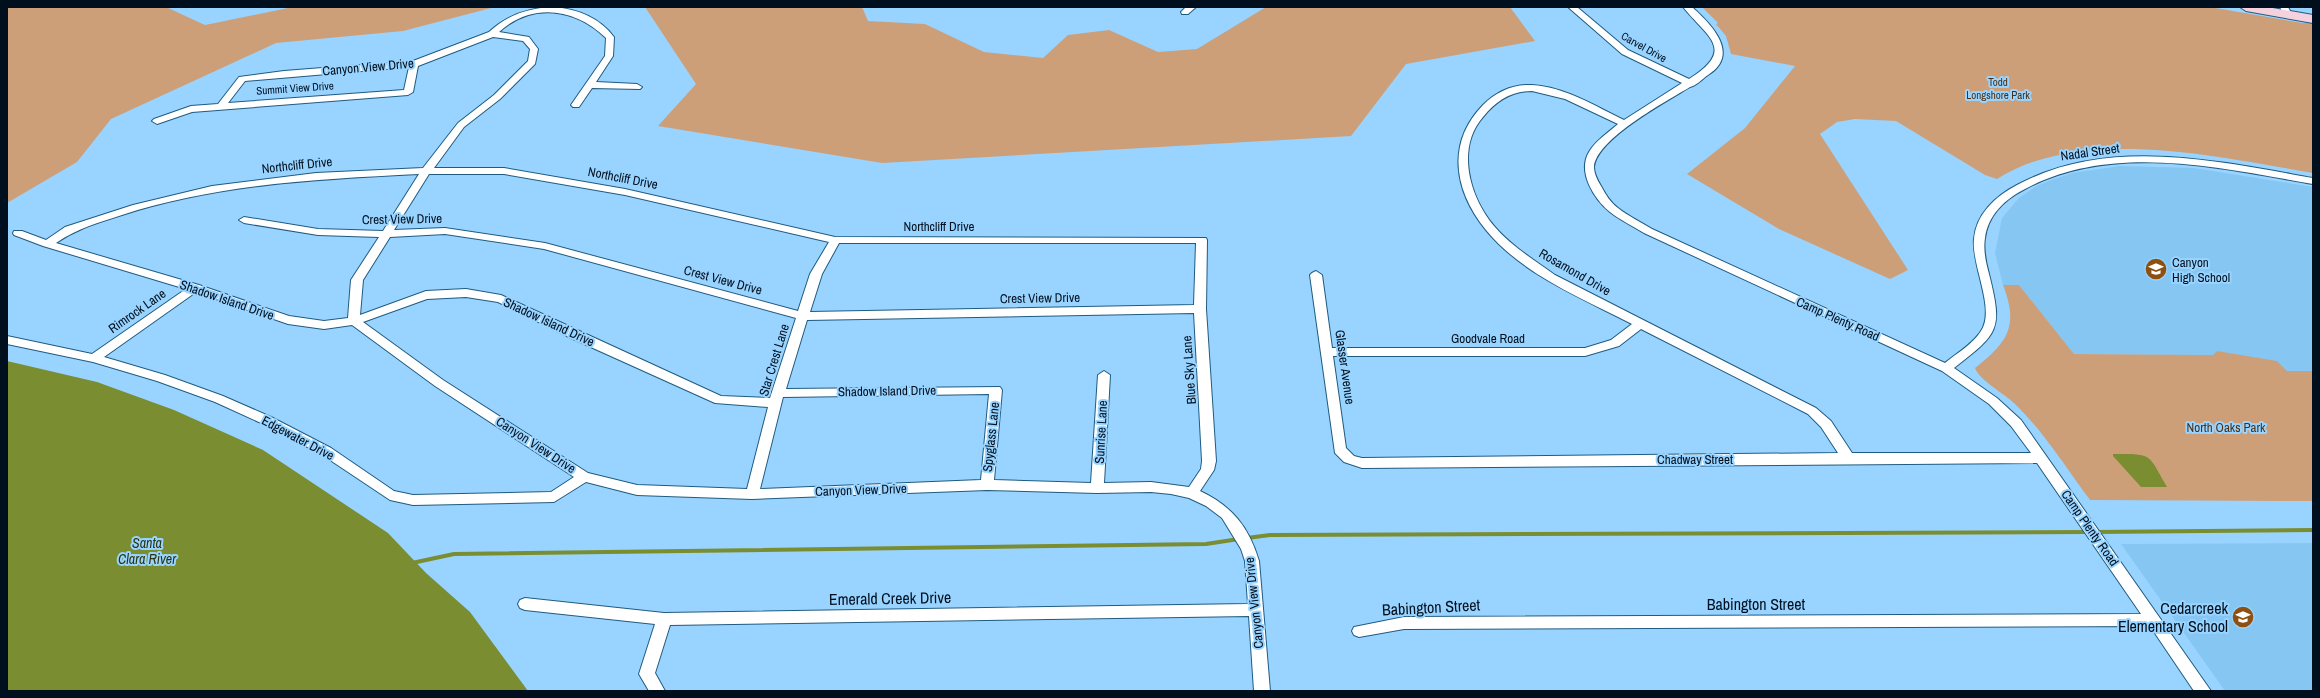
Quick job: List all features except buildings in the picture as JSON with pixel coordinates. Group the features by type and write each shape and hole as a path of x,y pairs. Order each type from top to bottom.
{"main road":[{"path":"2246,7 2313,12"},
{"path":"2285,10 2313,19"}],"street":[{"name":"Carvel Drive","path":"1572,7 1624,52 1690,84"},
{"name":"Camp Plenty Road","path":"1687,7 1713,34 1717,44 1718,58 1710,70 1625,124 1603,141 1593,153 1589,167 1596,188 1614,210 1648,231 1737,274 1946,368 1994,401 2016,423 2203,691"},
{"path":"492,34 501,24 517,16 540,11 562,11 585,17 598,26 610,37 609,56 576,105"},
{"name":"Canyon View Drive","path":"221,106 242,79 284,74 414,64 492,34 526,39 534,49 532,62 497,97 461,125 426,171 385,234 357,280 354,321 439,382 584,477 637,490 752,494 987,485 1098,488 1151,487 1192,493 1211,502 1227,514 1248,548 1252,561 1262,691"},
{"name":"Summit View Drive","path":"157,121 191,109 408,92 414,64"},
{"path":"589,85 637,87"},
{"name":"Rosamond Drive","path":"1625,124 1550,91 1532,88 1515,89 1492,101 1474,122 1465,140 1463,160 1466,181 1474,201 1489,227 1518,254 1551,278 1812,411 1826,424 1848,458"},
{"name":"Nadal Street","path":"1946,368 1972,348 1988,330 1992,315 1978,254 1979,240 1982,226 1989,212 1999,200 2018,187 2038,177 2069,167 2134,160 2206,164 2313,181"},
{"name":"Northcliff Drive","path":"46,244 69,229 137,207 212,189 316,176 426,171 504,171 625,192 835,240 1202,240"},
{"name":"Crest View Drive","path":"244,220 318,232 385,234 445,231 545,246 803,316 1200,309"},
{"name":"Shadow Island Drive","path":"18,233 46,244 195,288 288,320 324,325 354,321 426,295 466,293 501,299 577,336 719,400 996,390"},
{"name":"Star Crest Lane","path":"752,494 777,398 816,274 835,240"},
{"name":"Blue Sky Lane","path":"1192,493 1207,470 1210,461 1200,309 1202,240"},
{"name":"Glasser Avenue","path":"1316,275 1338,424 1338,440 1340,450 1349,459"},
{"name":"Rimrock Lane","path":"94,358 195,288"},
{"name":"Goodvale Road","path":"1328,352 1585,352 1608,347 1626,338 1640,323"},
{"name":"Edgewater Drive","path":"7,340 94,358 161,378 219,399 266,420 326,451 390,495 413,500 554,497 584,477"},
{"name":"Sunrise Lane","path":"1098,488 1104,375"},
{"name":"Spyglass Lane","path":"987,485 996,390"},
{"name":"Chadway Street","path":"1349,459 1362,463 1848,458 2041,458"},
{"name":"Emerald Creek Drive","path":"525,604 664,619 1256,610"},
{"path":"657,691 647,674 664,619"},
{"name":"Babington Street","path":"1359,631 1404,623 2154,620"}],"shaded area":[{"name":"Canyon High School","path":"2120,166 2194,168 2313,187 2313,371 2287,371 2217,351 2214,355 2074,354 2019,285 2003,285 1995,253 2002,218 2019,198 2035,187 2073,173"},
{"name":"Cedarcreek Elementary School","path":"2313,543 2313,691 2225,691 2121,544"}],"green space":[{"path":"7,7 166,7 205,25 293,7 495,7 403,31 276,43 111,119 77,162 7,203"},
{"path":"645,7 862,7 868,21 925,24 984,52 1043,58 1068,35 1109,30 1158,52 1197,49 1266,7 1510,7 1535,41 1406,64 1351,136 882,163 658,126 696,84"},
{"name":"Todd Longshore Park","path":"1702,7 2210,7 2302,23 2313,23 2313,173 2194,154 2152,150 2110,149 2069,153 2031,163 1997,179 1985,175 1896,121 1855,119 1837,122 1820,134 1908,270 1890,279 1779,229 1687,174 1745,128 1795,66 1731,54 1726,36 1716,24 1718,23"},
{"name":"North Oaks Park","path":"2003,285 2019,285 2074,354 2213,355 2217,351 2277,361 2287,371 2313,371 2313,501 2090,500 2036,426 2011,400 1977,373 1975,368 1996,350 2003,341 2010,322 2008,299"}],"water":[{"name":"Santa Clara River","path":"7,361 97,382 174,410 263,450 388,533 426,573 470,612 528,691 7,691"},
{"path":"2113,454 2136,454 2143,455 2148,458 2156,468 2167,487 2141,487 2113,456"}],"waterway":[{"path":"2095,532 2313,530"},
{"path":"1247,538 1270,535 2089,532"},
{"path":"412,563 454,554 1206,544 1239,539"}],"place":[{"name":"Canyon High School","path":"2156,269"},
{"name":"Cedarcreek Elementary School","path":"2243,617"}]}
